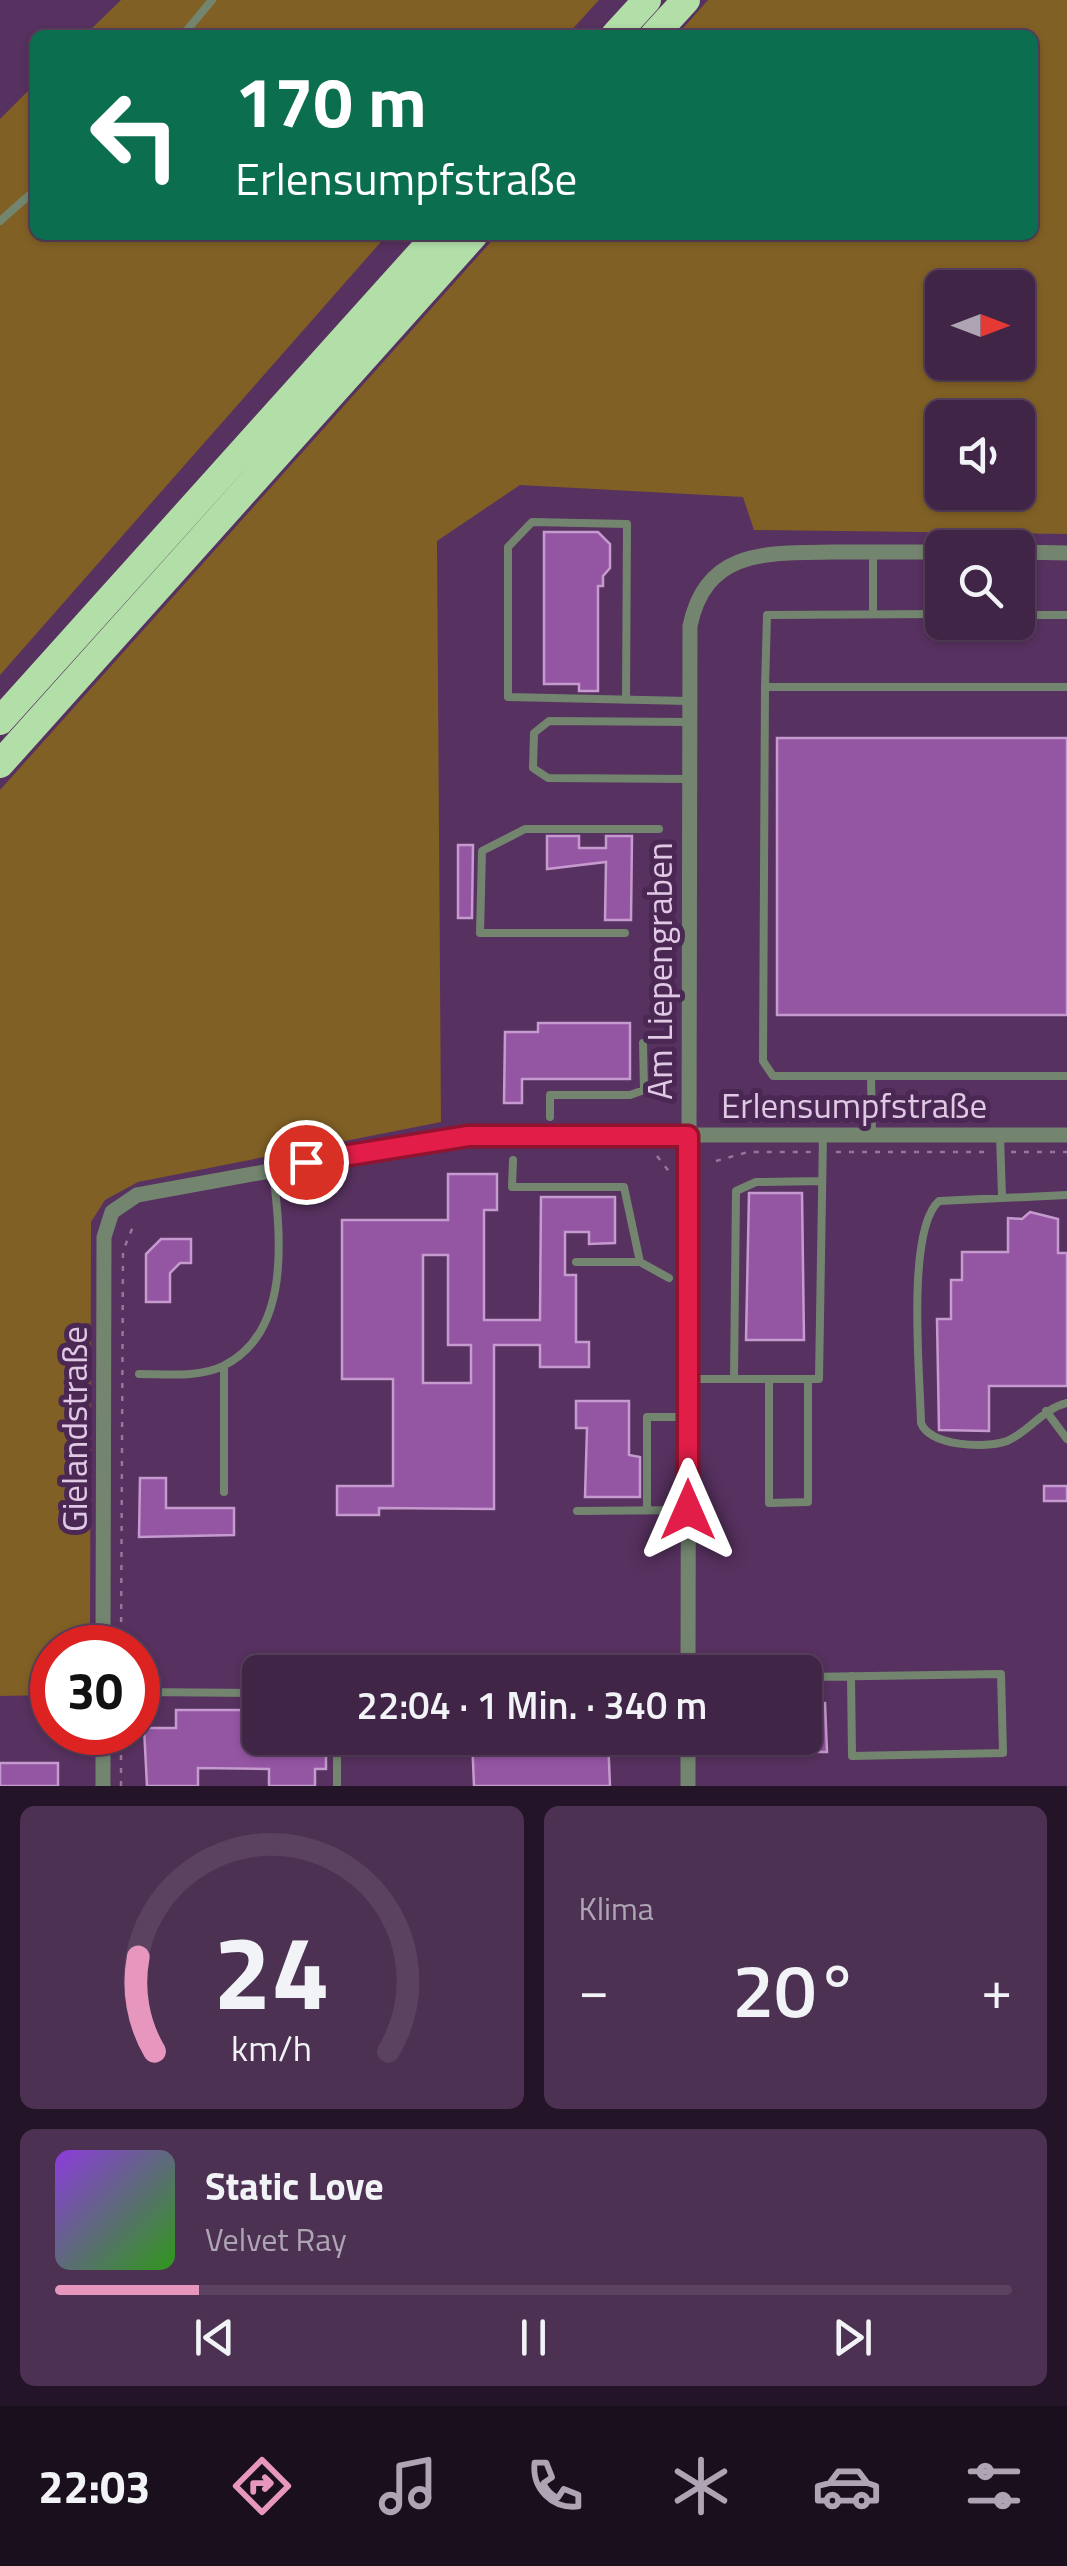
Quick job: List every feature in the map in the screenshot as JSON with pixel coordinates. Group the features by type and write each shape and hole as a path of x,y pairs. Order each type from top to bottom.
{"highway":[{"path":"619,30 646,0"},
{"path":"659,30 686,0"},
{"path":"0,721 433,240"},
{"path":"0,764 470,240"}],"street":[{"path":"873,552 925,552"},
{"name":"Am Liepengraben","path":"688,1655 690,626 694,605 714,577 752,556 873,552"},
{"path":"1035,552 1067,553"},
{"name":"Erlensumpfstraße","path":"112,1212 137,1195 468,1136 688,1136 823,1143 872,1135 1001,1143 1067,1135"},
{"name":"Gielandstraße","path":"104,1625 104,1237 112,1212"},
{"path":"103,1755 103,1786"},
{"path":"688,1755 688,1786"}],"lane":[{"path":"187,30 212,0"},
{"path":"0,222 30,195"},
{"path":"626,700 626,524 532,522 508,547 508,697 626,700 690,701"},
{"path":"873,552 873,614"},
{"path":"925,614 766,615 762,1061 772,1076 1067,1076"},
{"path":"1035,614 1067,615"},
{"path":"765,687 1067,687"},
{"path":"690,722 549,720 534,732 533,768 548,778 690,779"},
{"path":"625,933 480,933 482,852 525,829 659,830"},
{"path":"550,1116 550,1094 630,1095 644,1090 643,1043"},
{"path":"871,1076 872,1135"},
{"path":"688,1380 820,1380 823,1143"},
{"path":"1001,1143 1002,1197"},
{"path":"513,1160 512,1187 624,1187 640,1262"},
{"path":"139,1374 186,1374 224,1366 252,1341 272,1303 280,1269 273,1168"},
{"path":"734,1380 736,1191 756,1182 822,1181"},
{"path":"1067,1195 940,1201 922,1224 921,1424 925,1434 941,1442 1000,1442 1067,1403"},
{"path":"576,1262 640,1262 669,1278"},
{"path":"224,1366 224,1492"},
{"path":"769,1380 768,1503 808,1502 808,1380"},
{"path":"1046,1412 1067,1439"},
{"path":"647,1510 646,1417 688,1417"},
{"path":"577,1511 688,1510"},
{"path":"822,1677 851,1676 1001,1674 1002,1753 852,1756 851,1676"},
{"path":"160,1692 242,1693"},
{"path":"337,1755 337,1786"}],"path":[{"path":"716,1161 748,1152 823,1143 1001,1143 1067,1152"},
{"path":"657,1156 670,1174"},
{"path":"121,1625 123,1251 134,1224"},
{"path":"120,1786 121,1755"}],"shaded area":[{"path":"121,0 599,0 572,30 90,30"},
{"path":"708,0 1067,0 1067,534 1035,534 1035,530 754,530 743,497 520,485 437,541 441,1122 138,1182 105,1200 91,1222 90,1625 30,1625 30,1695 0,1696 0,790 493,240 1038,240 1038,30 681,30"},
{"path":"30,89 30,240 383,240 0,675 0,119"}],"building":[{"path":"544,532 598,532 610,544 610,568 603,576 603,586 598,586 598,691 579,691 579,684 544,684"},
{"path":"777,738 1067,738 1067,1015 777,1015"},
{"path":"547,836 579,836 579,848 606,848 606,836 632,836 631,920 605,920 606,862 547,869"},
{"path":"458,845 473,845 472,918 458,918"},
{"path":"538,1023 630,1023 630,1079 522,1079 522,1103 504,1103 505,1032 538,1032"},
{"path":"448,1174 497,1174 497,1210 484,1210 484,1320 540,1320 541,1197 615,1197 615,1243 589,1244 589,1232 565,1232 565,1275 576,1275 576,1342 589,1342 589,1367 540,1367 540,1345 494,1345 494,1509 379,1508 379,1515 337,1515 337,1486 393,1486 393,1379 342,1379 342,1220 448,1220","holes":["423,1255 448,1255 448,1345 471,1345 471,1383 423,1383"]},
{"path":"749,1193 802,1193 804,1340 746,1340"},
{"path":"1030,1212 1058,1219 1058,1253 1067,1253 1067,1386 989,1386 989,1431 939,1430 937,1319 951,1319 951,1280 962,1280 962,1252 1008,1252 1008,1218 1022,1219"},
{"path":"161,1239 191,1239 191,1263 180,1263 170,1273 170,1302 146,1302 146,1254"},
{"path":"576,1401 629,1401 629,1455 640,1457 640,1497 585,1497 587,1428 576,1428"},
{"path":"140,1478 166,1478 166,1508 234,1508 234,1535 139,1537"},
{"path":"1044,1486 1067,1486 1067,1501 1044,1501"},
{"path":"825,1703 827,1752 822,1752"},
{"path":"176,1710 242,1710 242,1755 326,1755 326,1769 315,1769 315,1786 269,1786 269,1769 198,1768 198,1786 147,1786 145,1755 160,1755 160,1728 176,1728"},
{"path":"473,1755 609,1755 610,1786 474,1786"},
{"path":"0,1763 58,1763 58,1786 0,1786"}],"route":[{"path":"306,1162 468,1136 688,1136 688,1510"}]}
